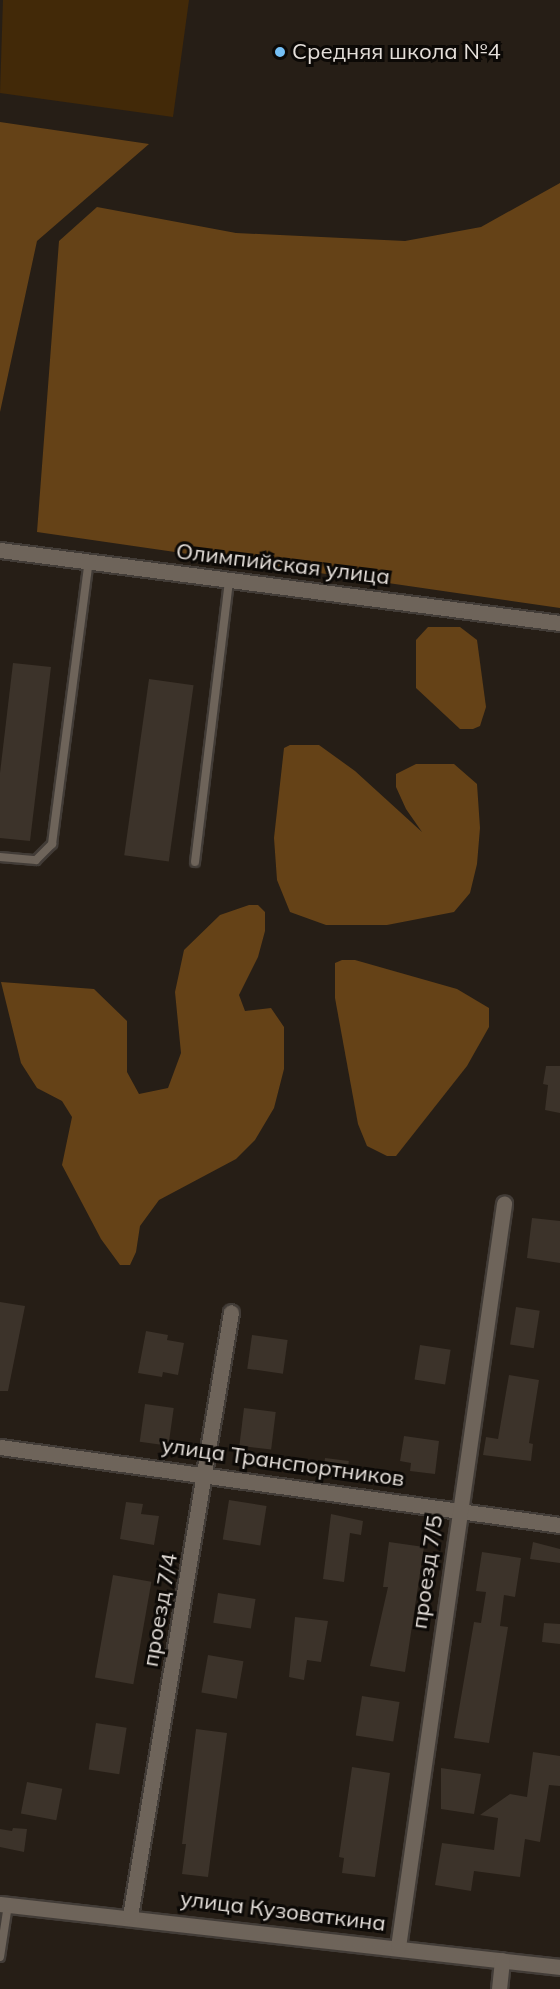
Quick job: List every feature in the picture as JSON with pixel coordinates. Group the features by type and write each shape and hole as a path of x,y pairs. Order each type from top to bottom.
{"street":[{"name":"Олимпийская улица","path":"0,550 560,623"},
{"name":"проезд 7/5","path":"398,1947 504,1204"},
{"name":"проезд 7/4","path":"130,1916 206,1473 231,1312"},
{"name":"улица Транспортников","path":"0,1447 206,1473 560,1525"},
{"name":"улица Кузоваткина","path":"4,1904 130,1916 560,1967"},
{"path":"499,1989 502,1960"}],"lane":[{"path":"0,858 36,860 52,844 89,561"},
{"path":"195,862 229,580"},
{"path":"0,1957 4,1904"}],"shaded area":[{"path":"3,0 189,0 173,117 0,93"},
{"path":"0,122 149,144 37,241 0,412"},
{"path":"560,183 560,608 37,532 59,241 97,207 236,233 405,241 481,227"},
{"path":"428,627 460,627 477,640 486,707 480,726 473,729 460,729 416,688 416,640"},
{"path":"290,745 319,745 355,771 422,832 406,809 396,787 396,774 416,764 454,764 477,784 480,828 477,864 470,893 454,912 387,925 326,925 290,912 277,880 274,838 284,748"},
{"path":"249,905 258,905 265,912 265,931 258,957 239,995 245,1011 271,1008 284,1027 284,1069 274,1108 255,1140 236,1159 159,1200 140,1226 136,1252 130,1265 120,1265 101,1239 62,1165 72,1117 62,1101 37,1088 21,1063 1,982 94,989 127,1021 127,1072 139,1094 168,1088 181,1053 175,992 184,950 220,915"},
{"path":"342,960 355,960 457,989 489,1008 489,1027 467,1066 396,1156 387,1156 367,1146 358,1124 335,998 335,963"}],"building":[{"path":"13,663 51,667 30,841 0,838 0,773"},
{"path":"149,679 194,685 169,862 124,855"},
{"path":"546,1066 560,1066 560,1113 545,1110 548,1085 543,1084"},
{"path":"532,1218 560,1221 560,1263 527,1258"},
{"path":"0,1302 25,1306 8,1391 0,1391"},
{"path":"516,1307 540,1311 534,1348 510,1345"},
{"path":"146,1331 168,1335 167,1340 184,1343 178,1375 163,1372 162,1377 138,1373"},
{"path":"252,1335 288,1340 283,1374 247,1369"},
{"path":"420,1345 451,1350 445,1384 415,1380"},
{"path":"509,1375 539,1380 529,1443 533,1444 531,1461 483,1455 486,1437 498,1439"},
{"path":"145,1404 174,1408 168,1446 140,1442"},
{"path":"244,1408 276,1412 271,1450 239,1446"},
{"path":"404,1436 439,1441 435,1474 410,1471 411,1463 400,1461"},
{"path":"325,1458 349,1461 347,1477 323,1474"},
{"path":"229,1500 267,1506 260,1545 223,1540"},
{"path":"126,1502 143,1504 141,1514 159,1516 154,1545 120,1539"},
{"path":"331,1514 363,1521 361,1535 350,1533 344,1582 323,1579"},
{"path":"389,1542 424,1547 405,1672 370,1666 388,1587 383,1587"},
{"path":"533,1542 560,1549 560,1563 530,1559"},
{"path":"482,1552 521,1558 515,1597 504,1595 500,1626 508,1627 489,1743 454,1738 474,1622 481,1623 486,1592 476,1591"},
{"path":"113,1575 151,1582 133,1684 95,1677"},
{"path":"218,1593 256,1599 251,1629 213,1623"},
{"path":"295,1617 328,1621 321,1662 307,1660 304,1680 289,1677"},
{"path":"544,1623 560,1624 560,1644 542,1642"},
{"path":"208,1655 243,1661 237,1699 201,1692"},
{"path":"362,1696 400,1702 393,1741 356,1736"},
{"path":"96,1723 127,1728 119,1774 89,1769"},
{"path":"196,1729 227,1733 208,1877 182,1874 186,1844 182,1844"},
{"path":"533,1752 560,1756 560,1786 549,1785 540,1842 525,1839 520,1877 474,1871 471,1891 435,1885 442,1843 494,1850 498,1818 480,1815 510,1794 527,1797"},
{"path":"352,1767 390,1773 375,1877 342,1873 344,1858 339,1857"},
{"path":"441,1768 481,1774 474,1814 441,1809"},
{"path":"27,1782 62,1789 56,1820 21,1813"},
{"path":"13,1828 27,1829 24,1852 0,1847 0,1829 12,1831"}],"place":[{"name":"Средняя школа №4","path":"280,52"}]}
